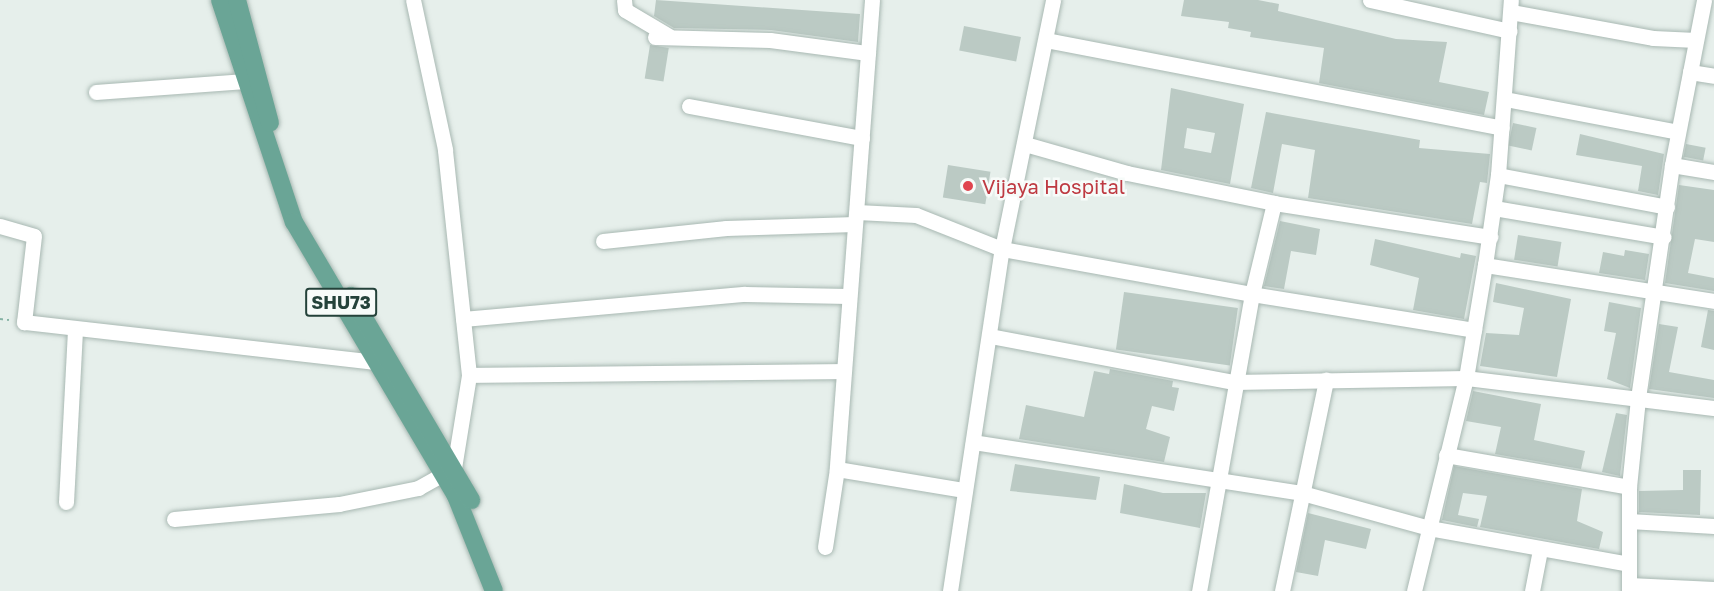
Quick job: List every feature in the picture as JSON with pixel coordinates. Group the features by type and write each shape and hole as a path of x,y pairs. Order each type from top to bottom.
{"main road":[{"name":"SHU73","path":"220,0 245,81 307,247 375,362 449,472 494,591"},
{"name":"SHU73","path":"237,0 290,198 449,472 506,591"}],"street":[{"path":"174,519 339,504 418,488 449,472 469,375 445,149 413,0"},
{"path":"624,0 625,10 671,37"},
{"path":"825,547 837,469 841,371 856,218 872,0"},
{"path":"950,591 1002,249 1053,0"},
{"path":"1370,0 1510,31"},
{"path":"1704,0 1672,165 1664,237 1638,398 1629,487 1629,588 1714,588"},
{"path":"1414,591 1466,378 1490,237 1505,99 1511,6 1653,38 1696,40"},
{"path":"655,37 770,40 868,53"},
{"path":"1046,40 1502,128"},
{"path":"1690,72 1714,76"},
{"path":"96,92 245,81"},
{"path":"1505,99 1678,132"},
{"path":"689,106 862,138"},
{"path":"1025,144 1127,173 1274,203 1490,237"},
{"path":"1672,165 1714,172"},
{"path":"1498,175 1667,207"},
{"path":"1200,591 1233,382 1274,203"},
{"path":"1494,208 1664,237"},
{"path":"603,241 726,228 916,215 1002,249 1252,294 1474,330"},
{"path":"0,226 34,236 24,322 75,332 375,362"},
{"path":"1485,265 1714,301"},
{"path":"463,319 745,294 848,296"},
{"path":"66,502 75,332"},
{"path":"990,336 1233,382 1466,378 1714,408"},
{"path":"469,375 841,371"},
{"path":"1282,591 1326,380"},
{"path":"973,441 1302,493 1429,528 1540,550 1629,564"},
{"path":"1446,455 1629,487"},
{"path":"837,469 964,490"},
{"path":"1629,521 1714,526"},
{"path":"1532,591 1540,550"}],"building":[{"path":"656,0 860,14 858,42 771,30 674,28 654,16"},
{"path":"1184,0 1258,0 1279,4 1278,11 1396,39 1447,42 1439,82 1489,92 1484,115 1319,83 1324,48 1250,37 1251,32 1228,28 1229,22 1181,16"},
{"path":"964,26 1021,37 1016,62 959,51"},
{"path":"650,45 669,48 663,82 645,79"},
{"path":"1171,88 1244,104 1230,184 1161,170","holes":["1187,128 1215,133 1211,153 1184,148"]},
{"path":"1266,112 1420,140 1419,148 1490,154 1487,183 1480,182 1472,224 1308,198 1315,150 1282,144 1273,193 1251,188"},
{"path":"1513,123 1536,128 1532,150 1508,145"},
{"path":"1580,134 1664,154 1658,195 1638,191 1642,166 1576,155"},
{"path":"1686,144 1706,148 1703,161 1684,157"},
{"path":"948,165 990,172 985,204 943,198"},
{"path":"1679,185 1714,190 1714,242 1695,239 1688,273 1714,278 1714,291 1665,283"},
{"path":"1280,221 1320,229 1316,255 1291,251 1284,289 1264,286"},
{"path":"1518,235 1561,242 1558,267 1514,260"},
{"path":"1375,239 1460,258 1461,253 1476,256 1464,319 1413,310 1419,278 1370,265"},
{"path":"1625,250 1649,254 1645,280 1599,273 1603,252 1624,256"},
{"path":"1496,283 1571,299 1557,377 1480,366 1486,333 1519,335 1524,308 1493,302"},
{"path":"1124,292 1238,308 1230,365 1116,349"},
{"path":"1609,302 1641,308 1630,388 1607,379 1616,333 1604,331"},
{"path":"1708,310 1714,311 1714,350 1701,347"},
{"path":"1659,324 1678,327 1669,372 1714,380 1714,398 1649,389"},
{"path":"1110,369 1173,381 1172,387 1179,388 1174,411 1152,406 1146,429 1170,437 1164,462 1019,439 1026,405 1084,417 1094,371 1109,374"},
{"path":"1473,391 1541,404 1534,440 1585,451 1581,469 1495,454 1501,427 1466,421"},
{"path":"1616,413 1627,415 1620,476 1602,472"},
{"path":"1015,464 1100,477 1096,500 1010,491"},
{"path":"1454,466 1582,489 1577,521 1603,532 1599,549 1480,527 1487,496 1463,493 1458,515 1479,519 1477,527 1442,520"},
{"path":"1683,470 1701,470 1700,515 1639,512 1639,491 1683,490"},
{"path":"1124,484 1163,493 1206,493 1200,528 1120,513"},
{"path":"1308,513 1371,529 1366,549 1325,540 1318,576 1296,572"}],"place":[{"name":"Vijaya Hospital","path":"968,186"}]}
